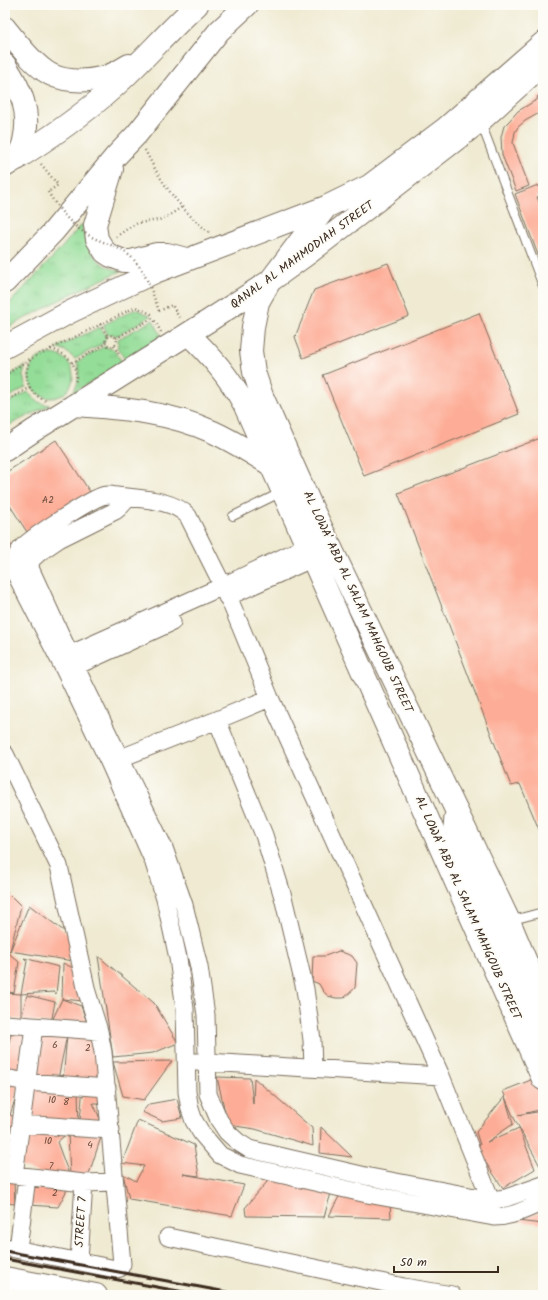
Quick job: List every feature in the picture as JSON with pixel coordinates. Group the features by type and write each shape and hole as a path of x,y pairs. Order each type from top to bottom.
{"main road":[{"path":"18,158 83,114 115,87 184,16 197,5"},
{"path":"5,282 53,232 116,156 137,134 219,31 247,5"},
{"path":"5,28 33,60 46,72 64,79 81,80 102,78 121,70 146,56"},
{"name":"QANAL AL MAHMODIAH STREET","path":"5,347 70,312 155,272 326,207 369,186 446,128 543,43"},
{"name":"QANAL AL MAHMODIAH STREET","path":"5,450 33,431 74,396 188,334 270,281 310,252 480,120 543,64"},
{"path":"5,65 13,76 26,106 27,126 24,143 18,158"},
{"path":"116,156 95,225 95,232 100,246 111,256 124,261 131,261 156,254 178,255 188,259"},
{"name":"AL LOWA' ABD AL SALAM MAHGOUB STREET","path":"326,207 270,281 258,302 253,327 251,351 254,372 262,396 315,513 509,921 543,1002"},
{"name":"AL LOWA' ABD AL SALAM MAHGOUB STREET","path":"188,334 214,359 235,388 244,404 543,1079"},
{"path":"74,396 178,419 212,432 242,447 271,465"},
{"path":"5,441 33,431"},
{"path":"457,812 454,831 458,846 543,1039"},
{"path":"5,1278 96,1295"},
{"path":"5,1290 38,1295"}],"street":[{"path":"494,1217 491,1200 441,1076 270,698 225,591 188,516 183,510 166,503 111,495 103,496 64,518 24,545 17,556 15,563 22,571 115,760 164,848 184,905 202,987 206,1015 207,1088 213,1109 227,1132 249,1149 370,1177 491,1200 506,1198 543,1184"},
{"path":"67,663 310,552"},
{"path":"115,760 270,698"},
{"path":"217,720 264,835 283,897 305,989 312,1040 313,1068"},
{"path":"5,754 59,866 87,992 104,1052 122,1263 121,1266 116,1269 11,1248 15,1175 34,1027"},
{"path":"115,760 157,872 165,899 179,965 185,1009 187,1092 190,1109 194,1121 202,1134 220,1155 240,1165 367,1194 494,1217 511,1215 543,1202"},
{"path":"5,1024 99,1031"},
{"path":"186,1063 207,1062 441,1076"},
{"path":"5,1078 27,1082 107,1088"},
{"path":"21,1124 111,1130"},
{"path":"15,1175 84,1183 114,1182"},
{"name":"STREET 7","path":"79,1261 84,1183"},
{"path":"168,1237 404,1287 452,1295"}],"lane":[{"path":"480,120 543,286"},
{"path":"233,516 283,491"},
{"path":"509,921 543,912"}],"path":[{"path":"137,134 156,173 182,207 202,228 225,245"},
{"path":"18,158 58,185 48,192 72,224 95,238 120,249 131,257 140,267 147,279 159,311 172,305"},
{"path":"124,232 138,223 159,220 182,207"},
{"path":"5,375 30,359 136,307 151,314 164,337"},
{"path":"108,337 114,336 116,338 153,318"},
{"path":"72,363 106,344 108,337 100,324"},
{"path":"106,344 110,347 114,346 117,341 116,338"},
{"path":"50,349 63,353 72,363 76,375 74,396"},
{"path":"30,359 26,370 30,388 39,397 51,402"},
{"path":"5,402 30,388"}],"green space":[{"path":"82,224 86,241 93,255 112,269 121,271 75,292 5,329 5,308"},
{"path":"136,309 151,316 117,336 112,334 108,335 103,325"},
{"path":"153,320 162,337 126,361 117,347 118,339"},
{"path":"100,327 106,336 104,343 75,359 64,350 56,348"},
{"path":"105,346 113,349 123,363 73,393 77,385 78,378 77,362"},
{"path":"47,354 55,354 67,360 73,372 73,380 67,392 55,398 47,398 35,392 29,380 29,372 35,360"},
{"path":"25,366 23,376 26,387 5,400 5,378"},
{"path":"28,392 43,404 50,405 5,427 5,404"}],"building":[{"path":"543,94 543,111 525,121 515,132 513,143 529,186 516,191 502,155 501,137 504,126 518,111 538,99 537,97"},
{"path":"538,185 542,195 537,197 543,211 543,268 515,194"},
{"path":"388,263 409,316 303,358 295,337 314,290"},
{"path":"479,313 519,414 364,476 323,375"},
{"path":"543,437 543,839 520,784 511,786 398,493"},
{"path":"56,440 92,495 29,535 5,498 5,473"},
{"path":"5,536 16,553 5,560"},
{"path":"5,890 21,906 10,951 5,949"},
{"path":"29,905 68,934 80,962 10,951"},
{"path":"5,950 19,962 14,993 5,991"},
{"path":"339,951 352,956 357,963 355,988 344,998 328,996 319,984 312,981 313,956 325,956"},
{"path":"98,956 154,1003 178,1043 153,1053 113,1057"},
{"path":"24,958 59,967 56,994 54,992 21,994 27,961"},
{"path":"63,963 77,970 83,1001 62,999"},
{"path":"5,993 21,994 21,1019 27,995 55,1002 51,1023 5,1018"},
{"path":"62,999 81,1006 90,1031 51,1023"},
{"path":"41,1028 67,1035 57,1084 27,1082"},
{"path":"12,1031 29,1035 27,1076 5,1076 5,1056"},
{"path":"67,1035 96,1035 102,1084 63,1081"},
{"path":"172,1061 144,1100 123,1096 113,1062"},
{"path":"217,1077 250,1078 253,1104 254,1078 312,1128 313,1146 255,1129 228,1125"},
{"path":"536,1078 543,1097 543,1109 518,1115 543,1111 543,1165 540,1166 513,1116 505,1097 513,1124 487,1142 519,1128 535,1169 503,1188 475,1147 480,1145 476,1132 505,1096 503,1091"},
{"path":"5,1081 19,1087 10,1115 21,1120 6,1145 14,1147 5,1173"},
{"path":"33,1086 78,1091 79,1128 27,1117"},
{"path":"83,1086 103,1096 102,1103 93,1103 105,1130 80,1121"},
{"path":"177,1099 182,1118 162,1121 142,1112 149,1104"},
{"path":"138,1120 194,1145 199,1176 183,1174 244,1185 232,1216 129,1199 123,1174 136,1181 144,1166 122,1163"},
{"path":"321,1127 352,1157 320,1153"},
{"path":"25,1129 44,1134 68,1133 57,1142 70,1177 42,1174 21,1166"},
{"path":"68,1133 102,1134 88,1177 70,1177"},
{"path":"283,1163 336,1176 324,1217 246,1216 245,1208"},
{"path":"5,1178 14,1180 15,1204 5,1203"},
{"path":"348,1179 389,1190 391,1218 329,1216"},
{"path":"32,1183 68,1188 58,1207 29,1205"},
{"path":"543,1211 543,1224 517,1221"}],"railway":[{"path":"5,1251 243,1295"},
{"path":"5,1259 200,1295"}]}
